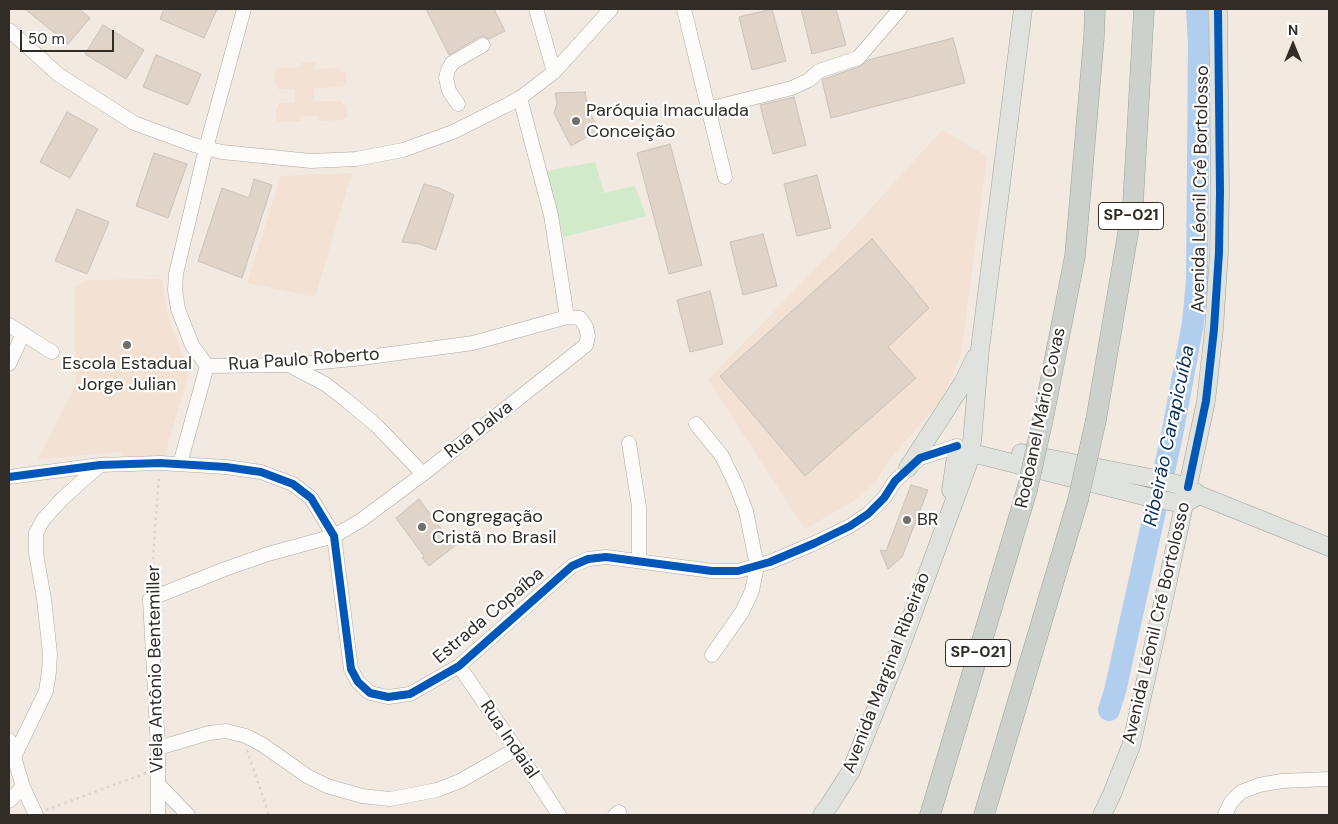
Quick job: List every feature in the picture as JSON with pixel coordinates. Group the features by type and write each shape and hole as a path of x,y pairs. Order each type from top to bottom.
{"highway":[{"name":"Rodoanel Mário Covas","path":"930,815 1027,490 1043,419 1075,256 1094,37 1094,9"},
{"name":"SP-021","path":"984,815 1078,500 1096,420 1133,204 1144,9"}],"main road":[{"path":"965,446 980,349 1023,9"},
{"name":"Avenida Léonil Cré Bortolosso","path":"1102,815 1131,746 1178,492 1206,401 1214,329 1219,252 1218,9"},
{"path":"908,468 963,383 980,349"},
{"path":"965,446 1178,492 1329,547"},
{"path":"965,446 1152,498 1178,492"},
{"name":"Avenida Marginal Ribeirão","path":"822,815 851,771 896,659 945,527 965,446"}],"street":[{"name":"Rua Paulo Roberto","path":"244,9 206,148 176,274 175,290 178,309 192,344 207,366 289,365 354,359 473,343 567,317"},
{"path":"536,9 554,72"},
{"path":"9,30 59,75 134,123 194,145 222,152 311,161 356,159 403,150 452,132 520,98 554,72 612,9"},
{"path":"684,9 725,177"},
{"path":"708,109 792,88 809,80 820,71 858,58 900,9"},
{"path":"458,104 448,90 446,78 448,70 452,63 483,46"},
{"path":"520,98 551,215 567,317"},
{"name":"Rua Dalva","path":"150,599 268,554 334,536 373,512 586,344 588,336 584,321 580,318 567,317"},
{"path":"9,325 52,352"},
{"path":"9,364 23,334"},
{"path":"289,365 324,384 346,400 376,425 423,474"},
{"path":"180,464 207,366"},
{"path":"696,424 722,456 736,485 746,511 757,566 752,591 742,612 712,655"},
{"path":"628,443 639,507 639,561"},
{"name":"Estrada Copaíba","path":"9,477 100,465 160,463 226,467 261,472 293,484 311,498 334,536 351,669 358,682 370,692 388,697 410,694 459,666 572,566 588,559 606,557 712,571 738,571 757,566 816,543 856,522 868,514 884,498 895,481 920,458 965,446"},
{"path":"14,757 46,691 49,672 50,654 44,599 36,553 36,533 43,520 62,499 100,465"},
{"name":"Viela Antônio Bentemiller","path":"150,599 158,748 158,815"},
{"name":"Rua Indaial","path":"459,666 559,815"},
{"path":"158,748 209,733 226,731 242,735 263,745 307,776 327,786 362,796 390,798 437,790 460,781 516,749"},
{"path":"9,740 23,786 36,815"},
{"path":"1225,815 1231,802 1241,792 1259,785 1282,781 1329,779"},
{"path":"158,784 188,815"},
{"path":"9,801 23,786"}],"path":[{"path":"242,735 269,815"},
{"path":"36,815 157,769"}],"shaded area":[{"path":"315,62 315,69 340,68 340,72 346,72 346,85 343,85 343,87 314,88 314,101 342,101 342,105 347,105 347,118 320,121 318,116 301,117 301,121 278,122 278,119 276,119 276,107 278,107 278,103 294,103 294,89 277,89 277,84 274,84 276,68 301,67 301,63"},
{"path":"942,130 987,156 961,355 942,399 890,459 875,483 852,502 805,529 708,380 835,248"},
{"path":"352,173 315,297 247,283 281,176"},
{"name":"Escola Estadual Jorge Julian","path":"162,279 168,317 189,372 164,457 124,456 120,452 38,459 76,384 74,289 85,280"}],"green space":[{"path":"595,162 604,193 635,186 646,216 563,237 547,171"}],"building":[{"path":"25,9 79,9 90,18 68,44"},
{"path":"164,9 217,9 204,38 160,19"},
{"path":"426,9 494,9 505,31 489,39 483,36 479,37 449,55"},
{"path":"772,9 786,61 752,70 739,17"},
{"path":"801,9 836,9 846,45 812,54"},
{"path":"103,25 144,50 126,79 85,54"},
{"path":"953,38 965,83 831,118 822,80 861,66 868,60"},
{"path":"156,55 201,74 188,105 143,87"},
{"name":"Paróquia Imaculada Conceição","path":"585,92 588,109 599,130 571,146 554,113 557,103 555,93"},
{"path":"794,97 806,145 773,154 760,105"},
{"path":"67,112 98,129 70,178 40,162"},
{"path":"670,144 702,265 669,274 637,153"},
{"path":"154,153 187,164 168,218 136,206"},
{"path":"817,175 831,228 797,236 784,184"},
{"path":"254,179 272,185 242,278 198,261 222,188 249,198"},
{"path":"424,184 454,195 436,250 419,244 402,242"},
{"path":"77,209 109,222 87,274 55,261"},
{"path":"763,234 777,286 743,295 730,242"},
{"path":"872,239 929,308 888,347 916,378 805,476 720,376"},
{"path":"710,291 723,344 690,352 677,300"},
{"name":"BR","path":"911,485 928,490 902,557 888,569 880,550 886,551"},
{"name":"Congregação Cristã no Brasil","path":"419,499 448,538 451,537 456,545 429,566 422,558 424,556 396,518"}],"waterway":[{"name":"Ribeirão Carapicuíba","path":"1109,710 1115,691 1172,435 1193,323 1197,280 1199,44 1197,9"}],"cycle path":[{"path":"1188,487 1206,401 1214,329 1219,252 1218,9"},
{"path":"9,477 100,465 160,463 226,467 261,472 293,484 311,498 334,536 351,669 358,682 370,693 388,697 410,694 459,666 572,566 588,559 606,557 712,571 738,571 770,562 850,526 868,514 884,498 895,481 920,458 957,446"}],"place":[{"name":"Paróquia Imaculada Conceição","path":"576,121"},
{"name":"Escola Estadual Jorge Julian","path":"127,345"},
{"name":"BR","path":"907,520"},
{"name":"Congregação Cristã no Brasil","path":"422,527"}]}
